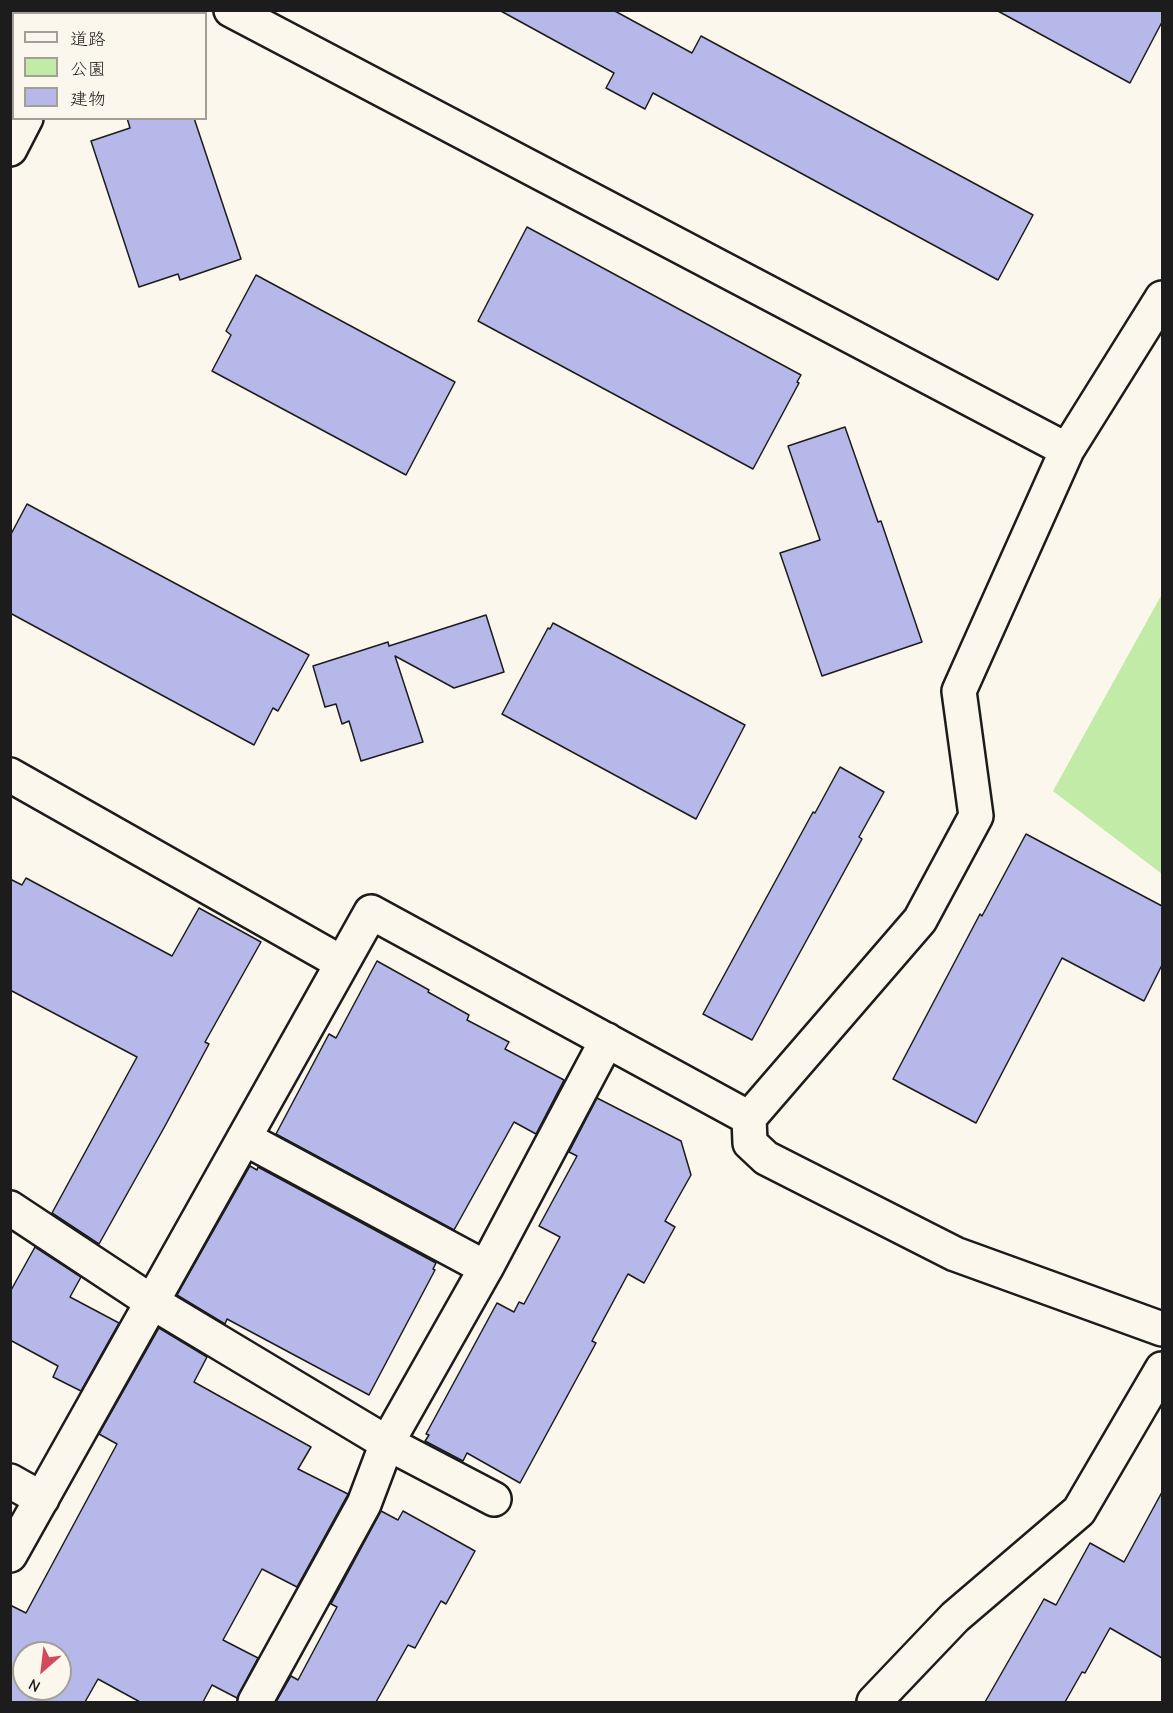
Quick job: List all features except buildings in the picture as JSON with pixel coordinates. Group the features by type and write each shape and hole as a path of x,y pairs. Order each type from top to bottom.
{"street":[{"path":"231,10 1067,450"},
{"path":"10,149 25,120"},
{"path":"1162,298 1067,450 958,691 976,816 920,920 749,1118 750,1143 766,1158 955,1254 1162,1329"},
{"path":"10,775 342,963"},
{"path":"10,1555 371,912 749,1118"},
{"path":"255,1702 364,1504 387,1443 486,1268 607,1040"},
{"path":"244,1138 486,1268"},
{"path":"10,1208 152,1302 387,1443 494,1499"},
{"path":"873,1702 955,1617 1079,1511 1162,1369"},
{"path":"10,1482 42,1499"}],"green space":[{"path":"1162,594 1162,874 1053,791"}]}
